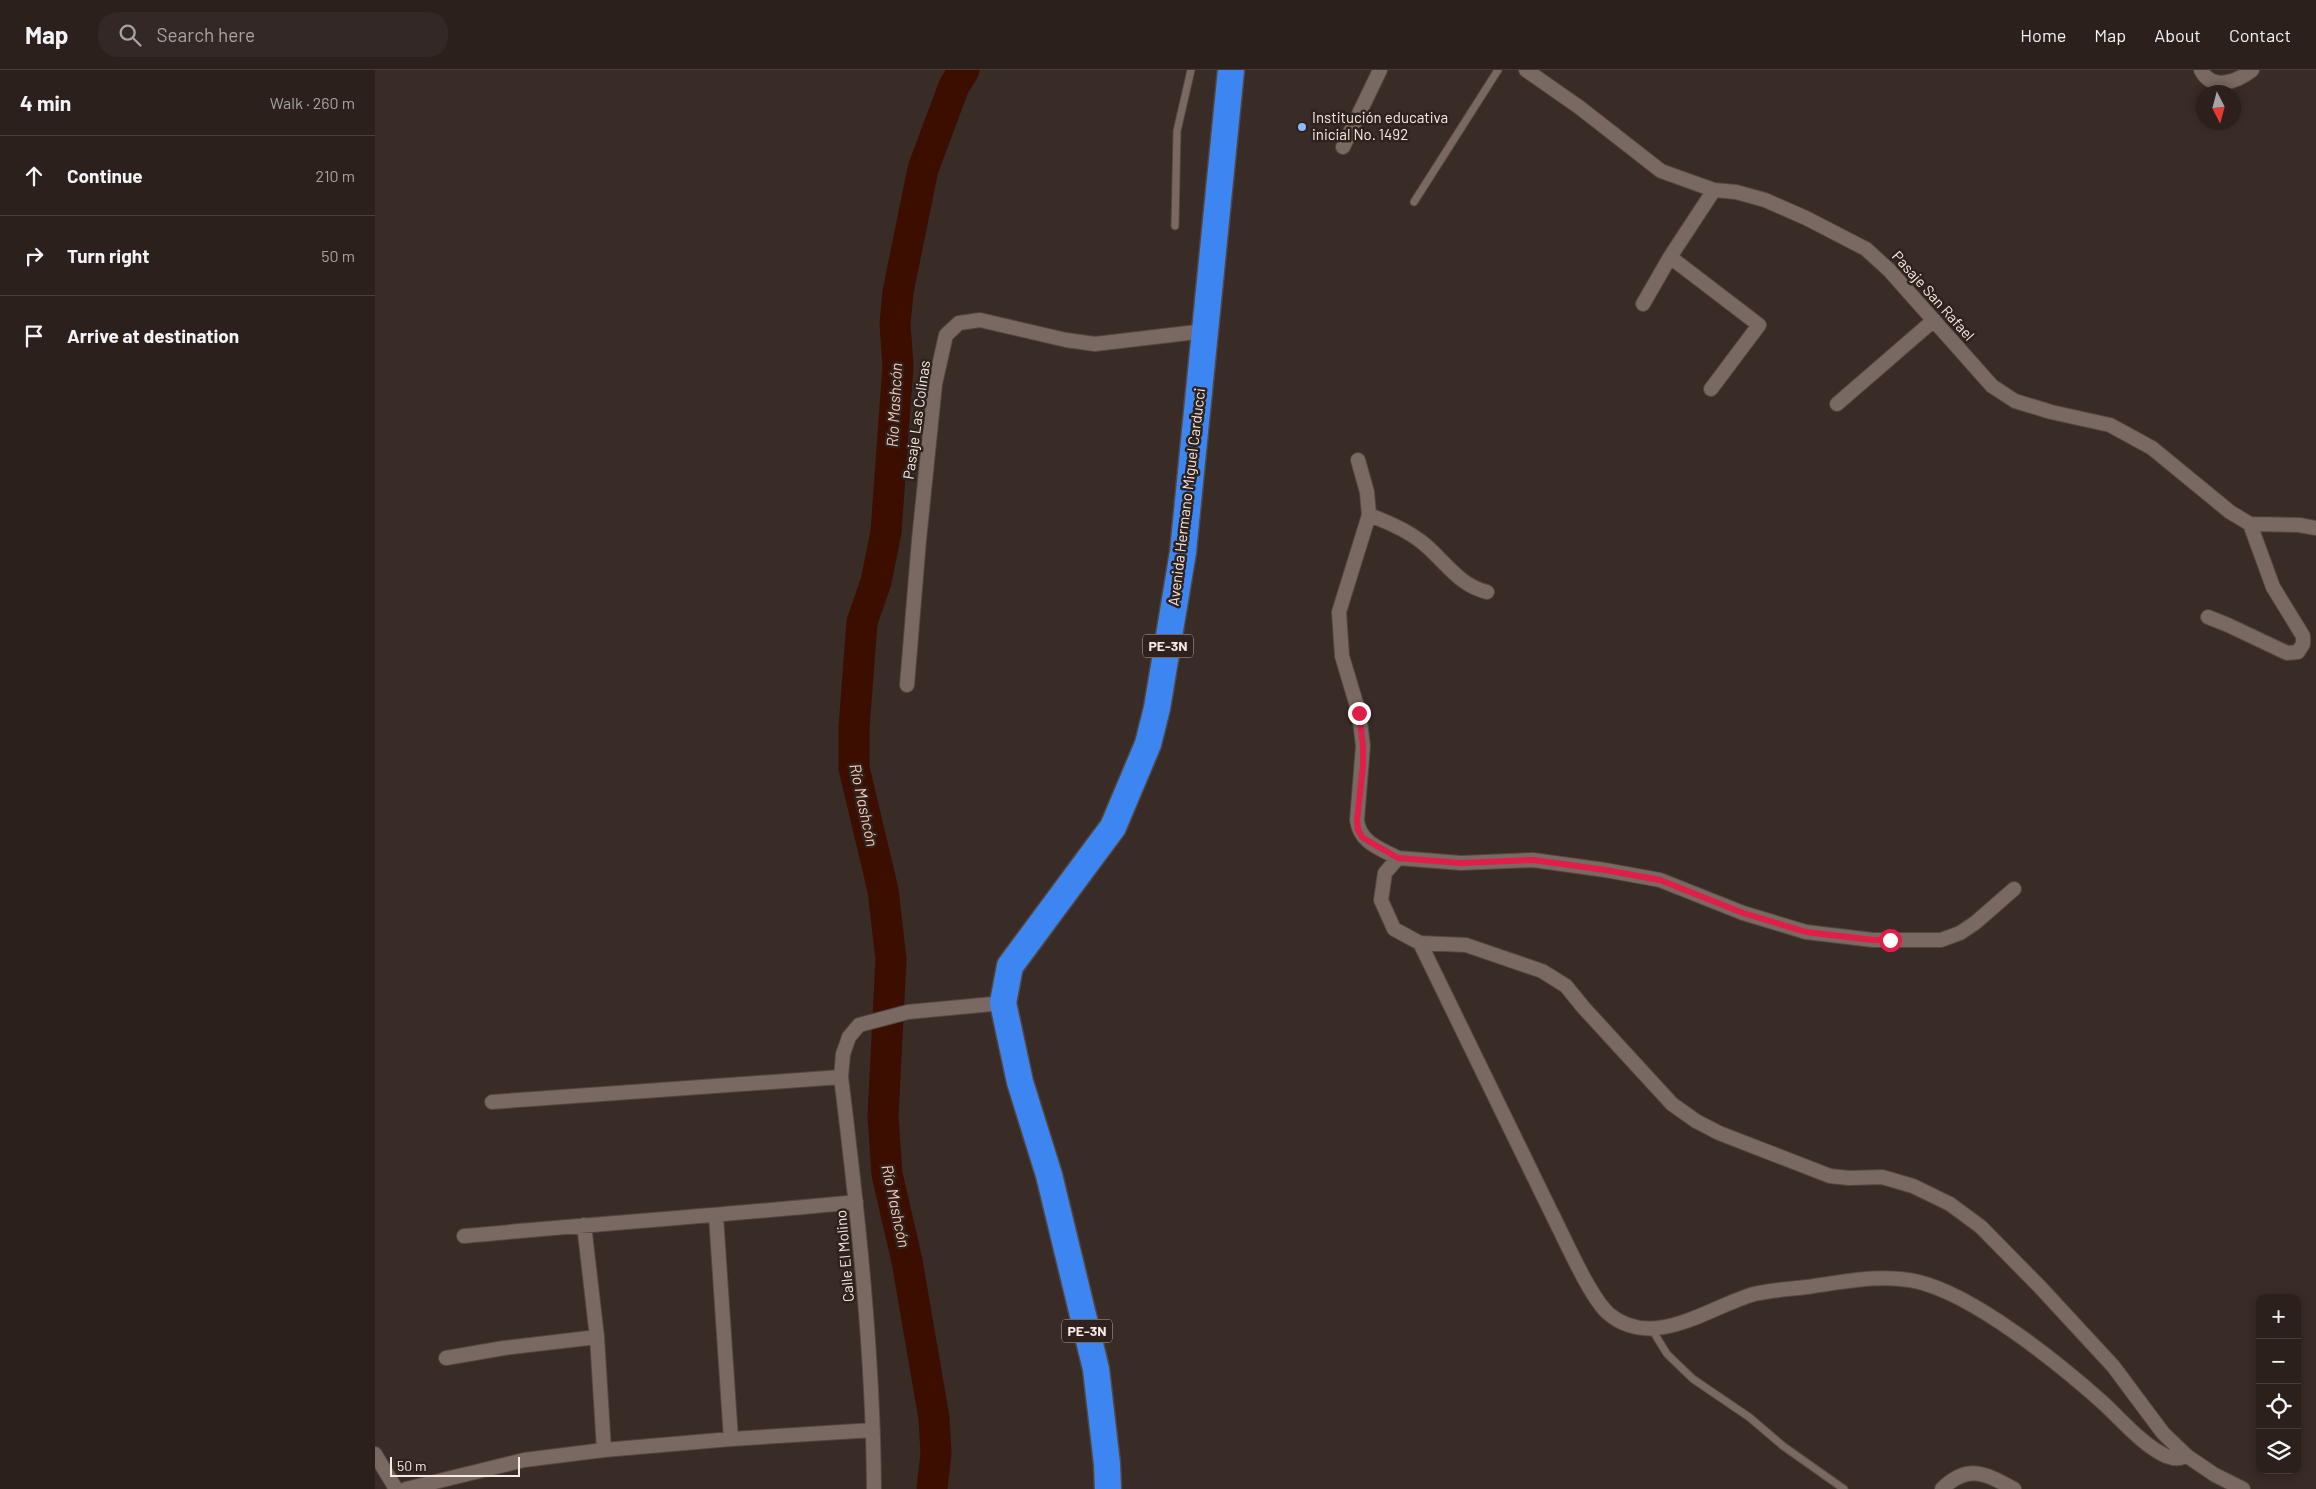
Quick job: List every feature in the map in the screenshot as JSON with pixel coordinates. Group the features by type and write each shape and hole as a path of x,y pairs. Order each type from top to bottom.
{"highway":[{"name":"Avenida Hermano Miguel Carducci","path":"1108,1489 1096,1369 1049,1175 1020,1082 1003,1003 1010,966 1113,827 1148,744 1157,708 1183,552 1231,70"}],"street":[{"path":"1343,147 1380,70"},
{"name":"Pasaje San Rafael","path":"1526,70 1579,107 1661,171 1714,190 1736,192 1765,200 1806,218 1866,249 1889,270 1993,386 2015,400 2051,412 2110,424 2151,448 2231,512 2250,524"},
{"path":"2201,70 2208,78 2223,83 2238,80 2252,70"},
{"path":"1643,304 1670,257 1714,190"},
{"path":"1670,257 1759,325 1711,389"},
{"name":"Pasaje Las Colinas","path":"907,685 935,384 946,335 959,324 980,320 1066,340 1095,344 1205,331"},
{"path":"1837,404 1934,320"},
{"path":"1358,460 1367,492 1369,515 1342,599 1339,612 1339,628 1342,656 1359,713 1362,730 1363,766 1357,820 1358,830 1363,838 1398,858 1461,863 1533,860 1660,880 1743,913 1806,932 1873,940 1941,940 1975,924 2014,889"},
{"path":"1369,515 1401,528 1424,544 1466,584 1487,592"},
{"path":"2208,617 2287,653 2298,652 2303,644 2303,636 2273,587 2250,524 2299,525 2316,528"},
{"path":"1398,858 1385,873 1381,900 1394,928 1420,943 1467,945 1542,971 1566,986 1672,1104 1696,1121 1719,1133 1830,1176 1849,1178 1882,1177 1913,1186 1950,1204 1981,1227 2040,1287 2113,1366 2163,1433 2187,1456 2215,1475 2243,1489"},
{"path":"1420,943 1560,1230 1600,1305 1608,1313 1629,1325 1651,1328 1692,1319 1754,1294 1839,1281 1883,1279 1917,1282 1963,1300 2014,1333 2100,1400 2153,1448 2174,1459 2187,1456"},
{"name":"Calle El Molino","path":"874,1489 873,1430 864,1273 841,1077 843,1054 849,1037 859,1025 908,1012 1003,1003"},
{"path":"492,1102 841,1077"},
{"path":"464,1236 716,1216 856,1202"},
{"path":"716,1216 731,1439"},
{"path":"584,1225 597,1337 604,1450"},
{"path":"446,1358 504,1348 597,1337"},
{"path":"405,1489 524,1460 604,1450 731,1439 873,1430"},
{"path":"375,1454 396,1489"},
{"path":"1942,1489 1964,1473 1985,1474 2014,1489"}],"lane":[{"path":"1175,226 1177,131 1191,70"},
{"path":"1414,202 1498,70"},
{"path":"1651,1328 1667,1354 1693,1379 1844,1489"}],"waterway":[{"name":"Río Mashcón","path":"932,1489 936,1453 934,1418 907,1261 887,1174 883,1116 891,959 883,890 854,768 854,728 862,622 876,582 886,532 898,366 895,324 898,292 923,169 954,86 964,70"}],"place":[{"name":"Institución educativa inicial No. 1492","path":"1302,127"}],"route":[{"path":"1359,713 1362,730 1363,766 1357,820 1358,830 1363,838 1398,858 1461,863 1533,860 1605,870 1660,880 1743,913 1806,932 1873,940 1890,940"}]}
